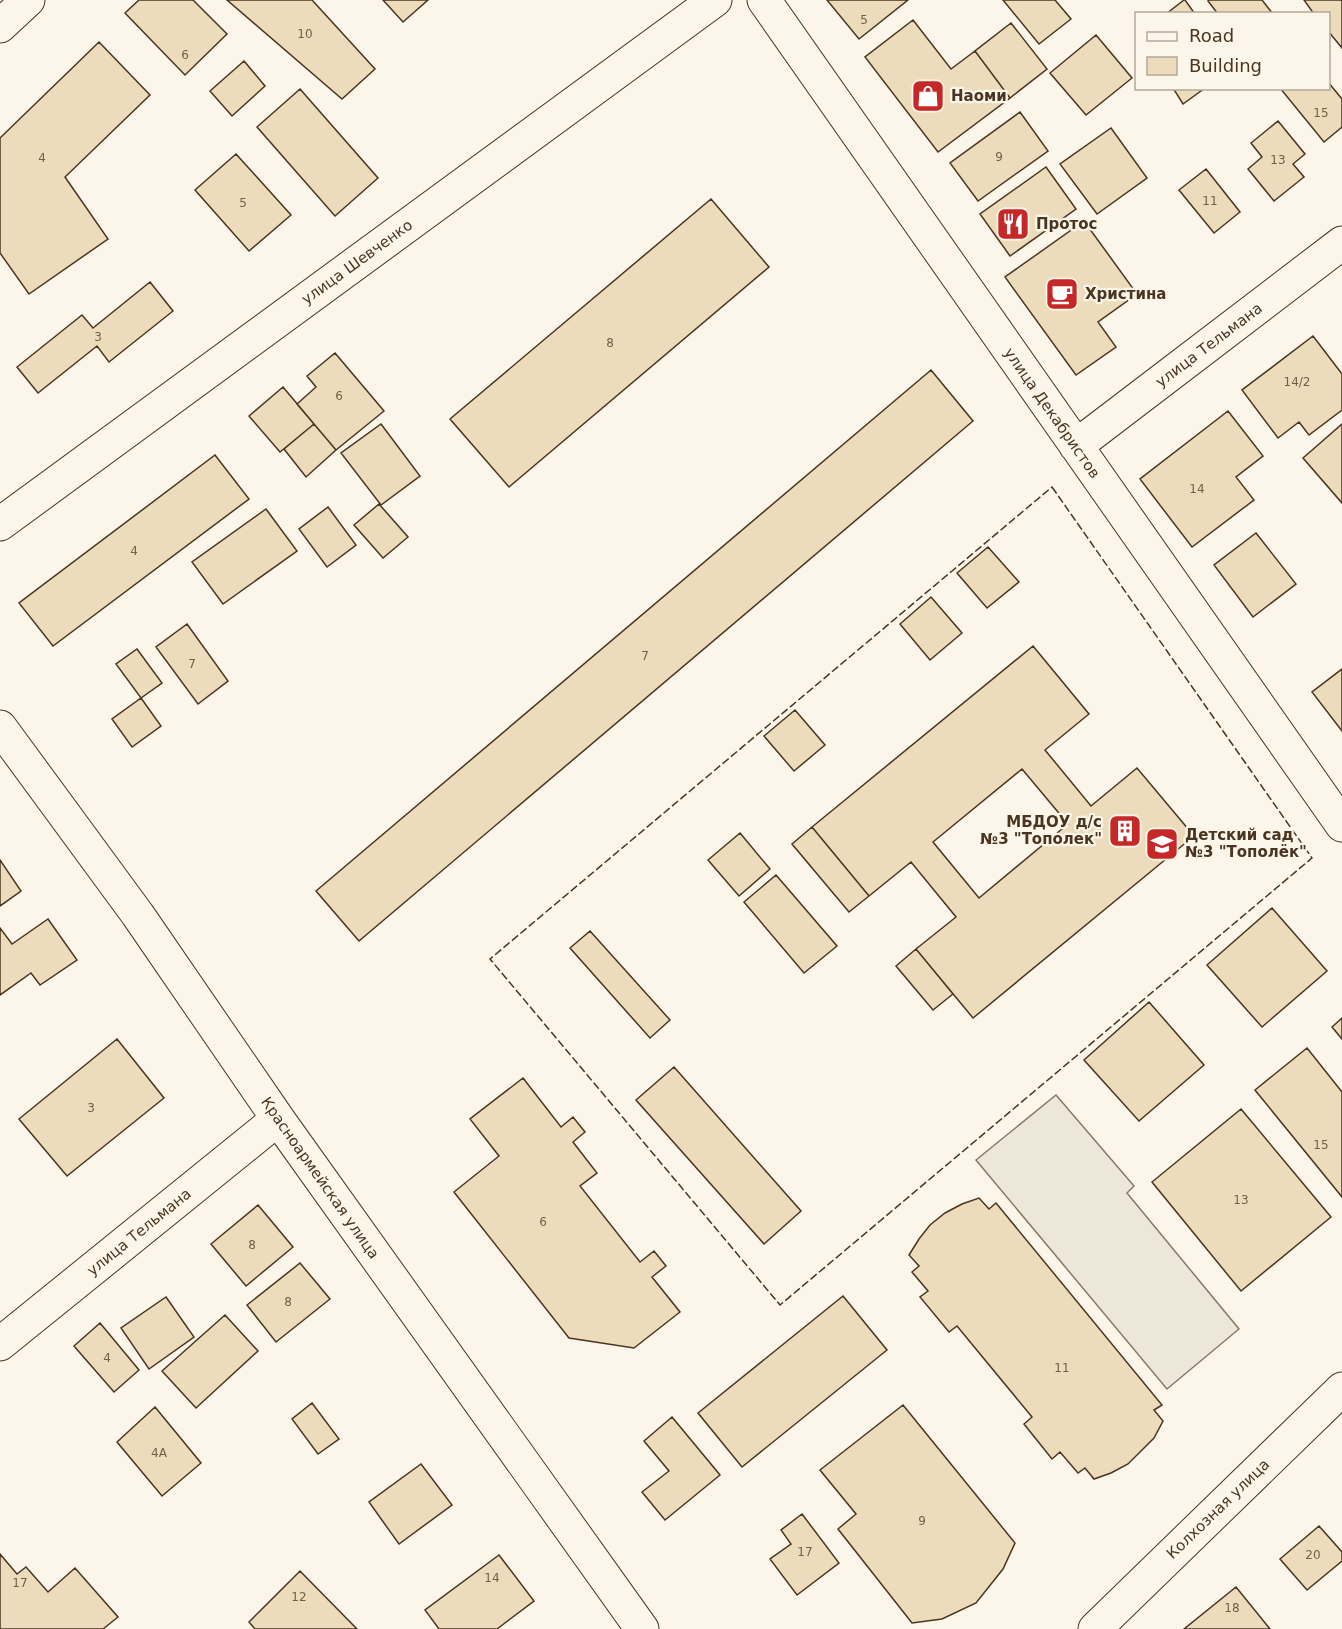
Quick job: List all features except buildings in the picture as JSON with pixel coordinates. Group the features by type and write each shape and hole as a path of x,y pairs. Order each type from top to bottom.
{"street":[{"path":"0,26 28,0"},
{"name":"улица Шевченко","path":"0,524 715,0"},
{"name":"улица Декабристов","path":"764,0 1342,825"},
{"name":"улица Тельмана","path":"1076,446 1342,243"},
{"name":"Красноармейская улица","path":"0,728 138,915 278,1119 642,1629"},
{"name":"улица Тельмана","path":"0,1344 278,1119"},
{"name":"Колхозная улица","path":"1095,1629 1342,1389"}],"shaded area":[{"path":"1056,1095 1134,1186 1127,1193 1239,1329 1167,1389 976,1160"}],"fence":[{"path":"1052,487 1312,858 780,1305 490,959 1052,487"}],"place":[{"name":"Наоми","path":"928,96"},
{"name":"Протос","path":"1013,224"},
{"name":"Христина","path":"1062,294"},
{"name":"МБДОУ д/с №3 \"Тополек\"","path":"1125,831"},
{"name":"Детский сад №3 \"Тополёк\"","path":"1162,844"}]}
